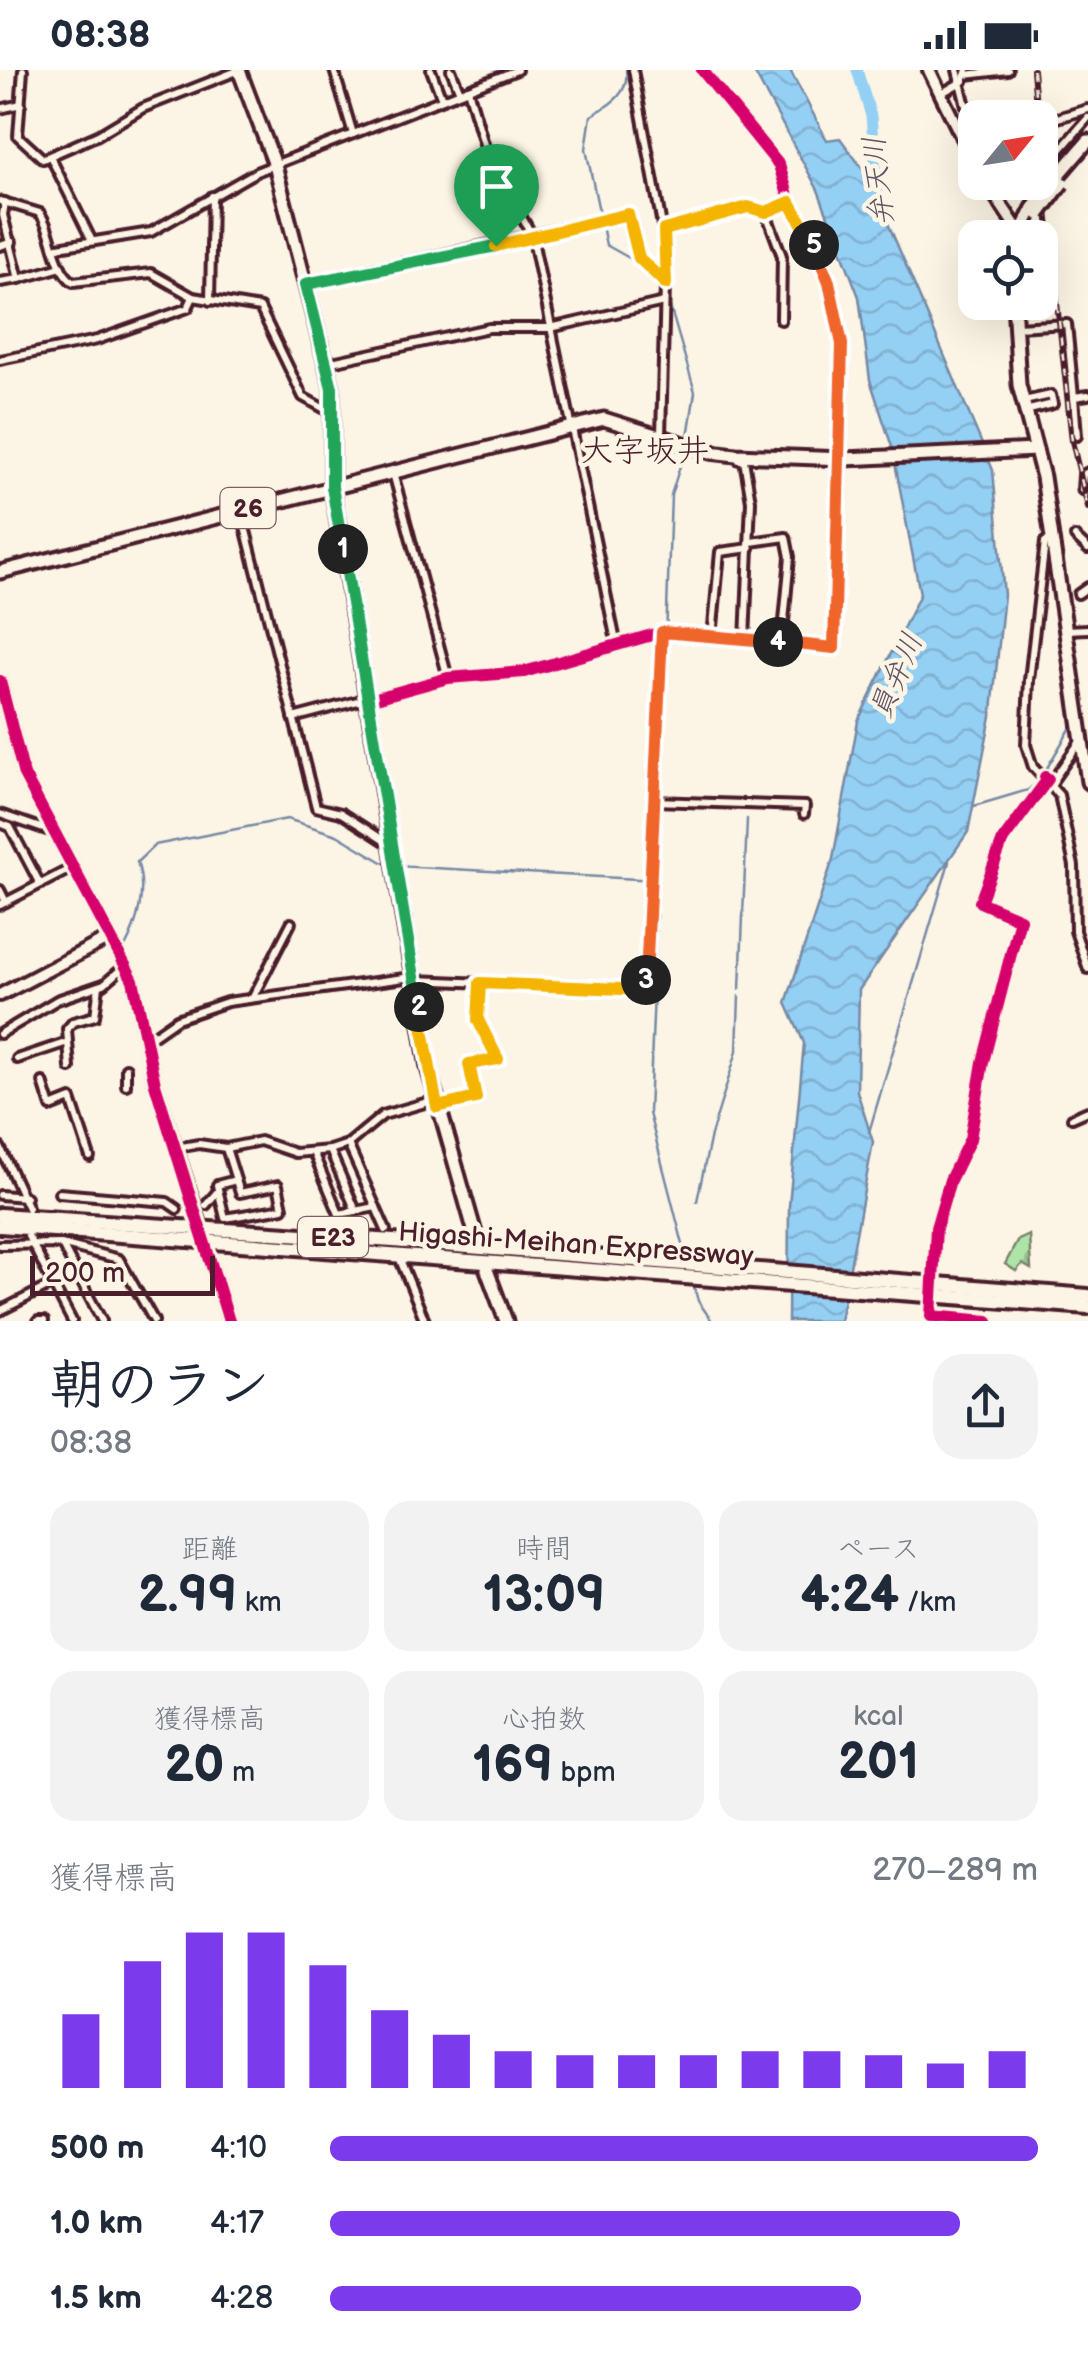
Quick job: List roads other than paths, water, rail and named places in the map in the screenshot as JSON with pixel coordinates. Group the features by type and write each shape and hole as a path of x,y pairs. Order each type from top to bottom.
{"highway":[{"name":"Higashi-Meihan Expressway","path":"0,1215 1081,1301"},
{"name":"Higashi-Meihan Expressway","path":"0,1226 665,1269"}],"main road":[{"path":"239,70 275,165 326,363 336,414 332,487 436,1104 477,1240"},
{"path":"1030,220 1086,143"},
{"path":"1015,320 1024,406 1052,540 1088,782"},
{"name":"26","path":"0,572 604,419 736,455 842,459 1034,451"},
{"path":"487,1270 506,1321"}],"street":[{"path":"24,70 18,127 21,143 43,159 143,108 167,102 239,70"},
{"path":"334,70 353,134"},
{"path":"431,70 442,100"},
{"path":"452,70 464,91 488,158 532,235 617,646"},
{"path":"58,248 92,239 141,235 275,165 518,70"},
{"path":"633,70 664,230 661,435"},
{"path":"293,718 448,678 524,672 666,632 834,648 842,459 840,324 819,258 790,202 771,152 702,70"},
{"path":"928,70 958,130"},
{"path":"957,70 965,76"},
{"path":"940,94 965,76 1008,70"},
{"path":"0,110 21,104"},
{"path":"1058,118 1088,108"},
{"path":"1058,152 1088,118"},
{"path":"51,158 92,239"},
{"path":"210,301 212,196"},
{"path":"20,279 2,202 40,213 58,248 61,267 76,283 135,272 156,274 193,297 260,308 303,397 336,414"},
{"path":"664,230 748,207 766,212 790,202"},
{"path":"766,212 782,256 781,320"},
{"path":"306,284 628,214 639,258 665,293"},
{"path":"0,246 12,242"},
{"path":"0,282 61,267"},
{"path":"326,363 489,328 550,328 665,293"},
{"path":"0,360 97,340 188,308 193,297"},
{"path":"1015,328 1067,324 1077,436"},
{"path":"1074,397 1088,395"},
{"path":"1076,419 1088,418"},
{"path":"736,455 744,460 749,482 746,640"},
{"path":"393,471 448,678"},
{"path":"1082,490 1083,475 1088,472"},
{"path":"241,510 317,809 341,813 394,846"},
{"path":"712,636 720,552 786,537 790,557 782,643"},
{"path":"1076,537 1088,549"},
{"path":"1052,540 1045,542 1025,716 1028,754 1059,795 1072,850 1074,932 1088,969"},
{"path":"1078,594 1088,588"},
{"path":"1065,630 1088,628"},
{"path":"146,1041 177,1019 252,998 415,978 646,990 666,632"},
{"path":"0,681 18,760 136,991 146,1041 198,1222"},
{"path":"932,1276 936,1228 950,1180 970,1139 983,1062 1020,919 980,902 1003,840 1046,778 1083,735"},
{"path":"659,801 805,806 804,814"},
{"path":"0,814 53,832"},
{"path":"0,823 10,827 40,884"},
{"path":"0,890 3,903 72,868"},
{"path":"252,998 292,923"},
{"path":"0,994 108,938"},
{"path":"0,1034 57,1000 99,986 124,966"},
{"path":"176,1148 198,1144 226,1148 260,1141 286,1151 330,1150 348,1144 384,1115 476,1098 469,1064 498,1059 478,1020 480,983"},
{"path":"70,1068 65,1044 73,1022 95,1016 99,986"},
{"path":"17,1059 65,1044"},
{"path":"126,1068 126,1085"},
{"path":"43,1082 51,1107 71,1100 90,1158"},
{"path":"1072,1118 1088,1111"},
{"path":"348,1144 386,1230"},
{"path":"0,1147 28,1208"},
{"path":"226,1148 236,1180 240,1193 278,1185 282,1208 225,1218 216,1185 236,1180"},
{"path":"330,1150 356,1211"},
{"path":"312,1152 340,1214 376,1207"},
{"path":"206,1205 218,1190"},
{"path":"60,1193 167,1202 177,1209"},
{"path":"0,1195 26,1198"},
{"path":"30,1240 72,1321"},
{"path":"0,1245 30,1240 119,1259 154,1321"},
{"path":"62,1244 102,1321"},
{"path":"206,1246 230,1321"},
{"path":"400,1262 425,1321"},
{"path":"0,1311 53,1284"},
{"path":"931,1304 930,1316 988,1321"}],"water":[{"name":"員弁川","path":"753,70 790,70 827,140 840,138 868,176 993,470 1004,595 992,711 968,832 859,990 857,1091 873,1142 840,1321 788,1321 789,1206 804,1043 786,1003 833,859 858,721 920,594 892,447 870,380 859,297 818,190"}],"waterway":[{"path":"626,70 621,92 591,116 586,149 606,245 631,259 662,290"},
{"name":"弁天川","path":"857,70 871,116 879,211"},
{"path":"667,296 695,392 687,443"},
{"path":"654,986 671,495 685,450"},
{"path":"1044,773 1073,724"},
{"path":"974,806 1028,790 1039,780"},
{"path":"124,949 140,906 137,862 155,845 287,819 337,835 389,866"},
{"path":"740,989 747,819"},
{"path":"869,1132 949,862"},
{"path":"397,866 657,880"},
{"path":"654,992 649,1113 687,1260"},
{"path":"697,1201 711,1135 737,1051 739,996"},
{"path":"693,1283 698,1301 712,1321"}],"railway":[{"path":"1033,70 1036,100"},
{"path":"1046,200 1072,441 1088,508"}],"district":[{"name":"大字坂井","path":"645,450"}]}
